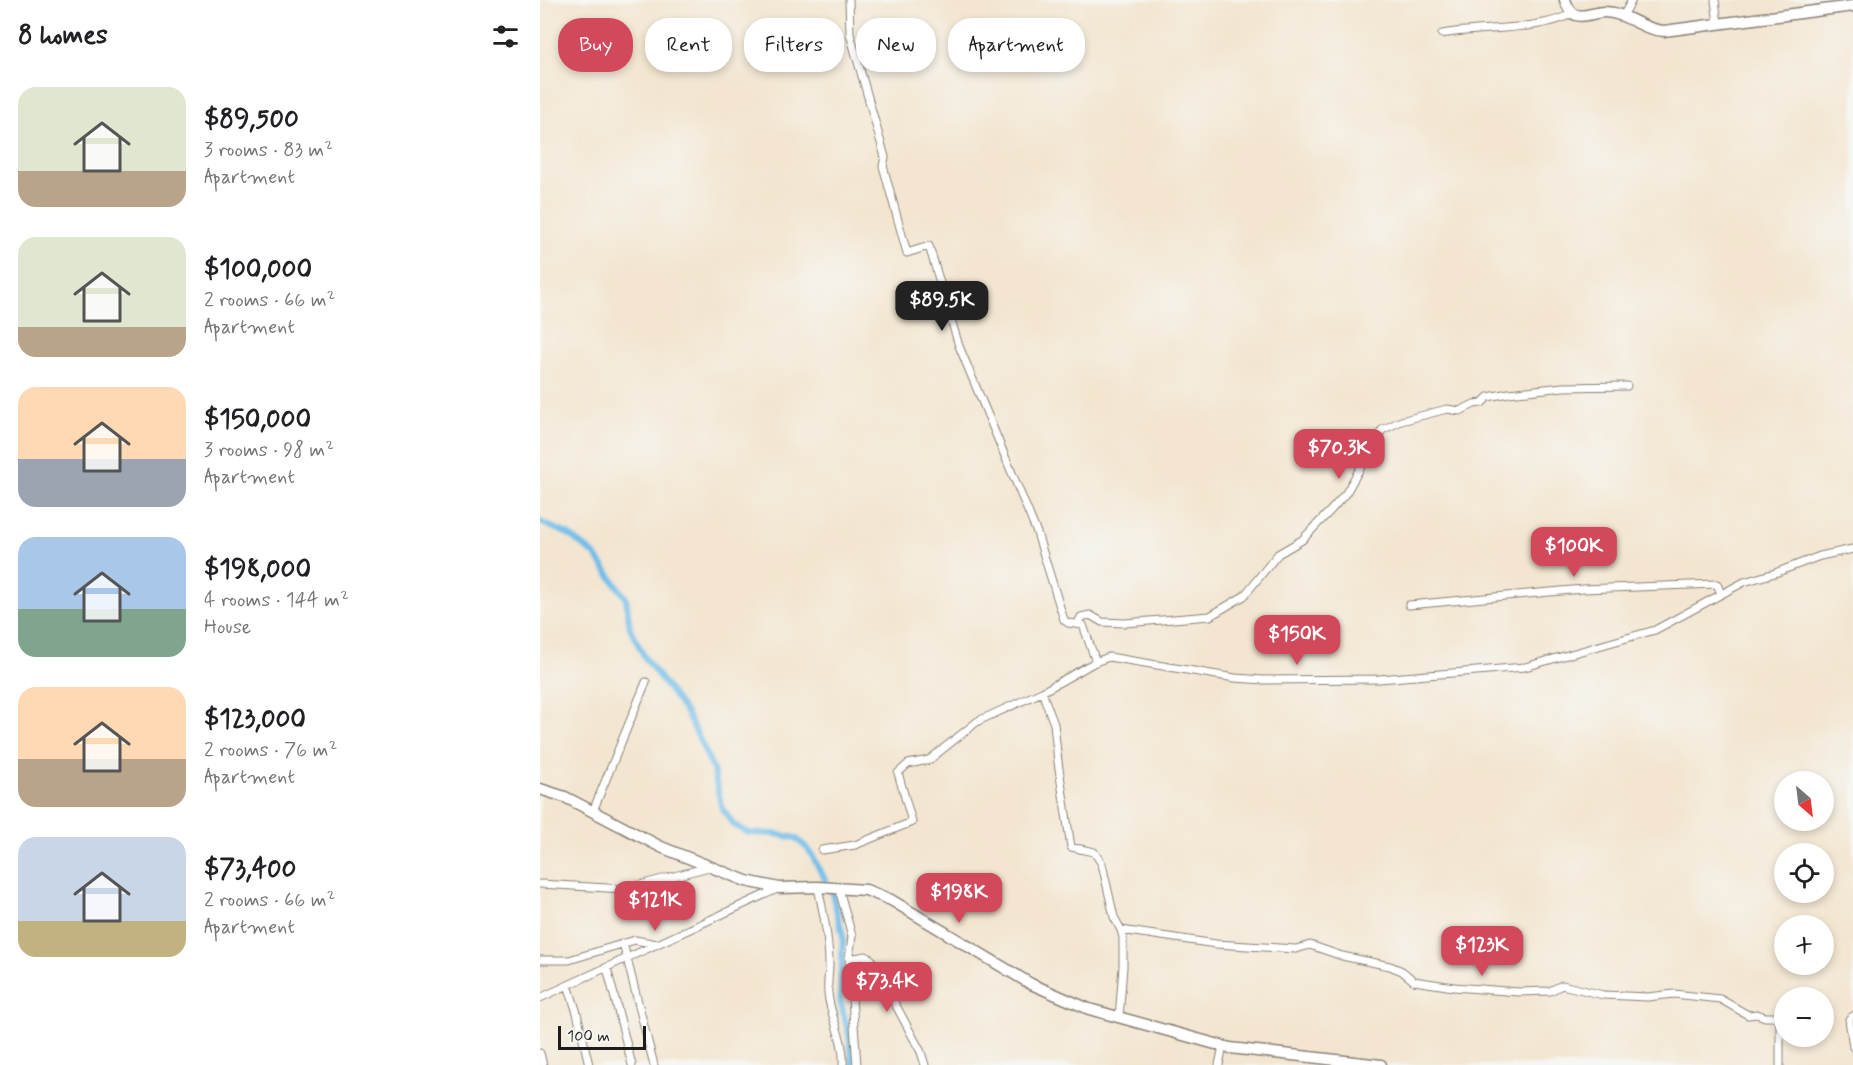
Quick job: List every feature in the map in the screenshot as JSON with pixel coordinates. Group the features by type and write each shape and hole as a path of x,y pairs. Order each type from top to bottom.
{"street":[{"path":"849,0 850,34 885,157 883,166 907,253 929,246 959,346 1037,533 1064,620 1068,623 1083,625 1096,662"},
{"path":"1565,0 1572,13 1578,16 1604,12 1623,16 1655,30 1718,24 1851,4"},
{"path":"1623,16 1632,0"},
{"path":"1715,0 1718,24"},
{"path":"1442,34 1547,24 1562,20 1572,13"},
{"path":"1078,623 1082,617 1090,615 1102,622 1125,623 1210,616 1244,596 1278,554 1302,540 1346,493 1382,430 1401,421 1447,409 1460,411 1482,403 1488,397 1509,393 1563,387 1627,386"},
{"path":"822,850 855,845 912,822 898,773 908,764 929,760 978,721 1042,692 1109,657 1235,678 1264,680 1379,679 1525,667 1655,630 1744,582 1820,556 1853,549"},
{"path":"1409,605 1583,589 1717,584 1721,594"},
{"path":"593,811 646,682"},
{"path":"1042,692 1054,724 1071,847 1094,852 1102,864 1114,917 1121,930 1123,967 1119,1018"},
{"path":"540,789 565,797 661,847 746,881 779,888 818,886 866,890 891,900 1031,984 1089,1009 1223,1046 1339,1063 1381,1065"},
{"path":"540,884 624,889 709,867"},
{"path":"818,886 827,935 828,992 831,1011 840,1035 843,1065"},
{"path":"540,998 779,888"},
{"path":"839,889 852,936 849,959 857,1065"},
{"path":"1121,930 1216,944 1296,949 1310,945 1342,956 1390,966 1402,971 1414,981 1454,987 1519,992 1550,991 1562,985 1603,995 1648,997 1674,994 1720,999 1748,1015 1776,1017 1780,1023 1780,1065"},
{"path":"540,960 569,960 635,940 657,944"},
{"path":"623,943 654,1065"},
{"path":"849,959 866,956 871,959 921,1052 925,1065"},
{"path":"608,968 632,1065"},
{"path":"568,986 589,1065"},
{"path":"1853,1016 1849,1019 1853,1047"},
{"path":"1219,1065 1223,1046"},
{"path":"540,1053 543,1065"}],"waterway":[{"path":"540,522 568,534 595,555 626,598 630,628 645,658 686,713 713,769 722,808 735,826 749,833 776,834 796,838 809,850 827,883"},
{"path":"832,893 843,936 840,1001 849,1033 853,1065"}]}
